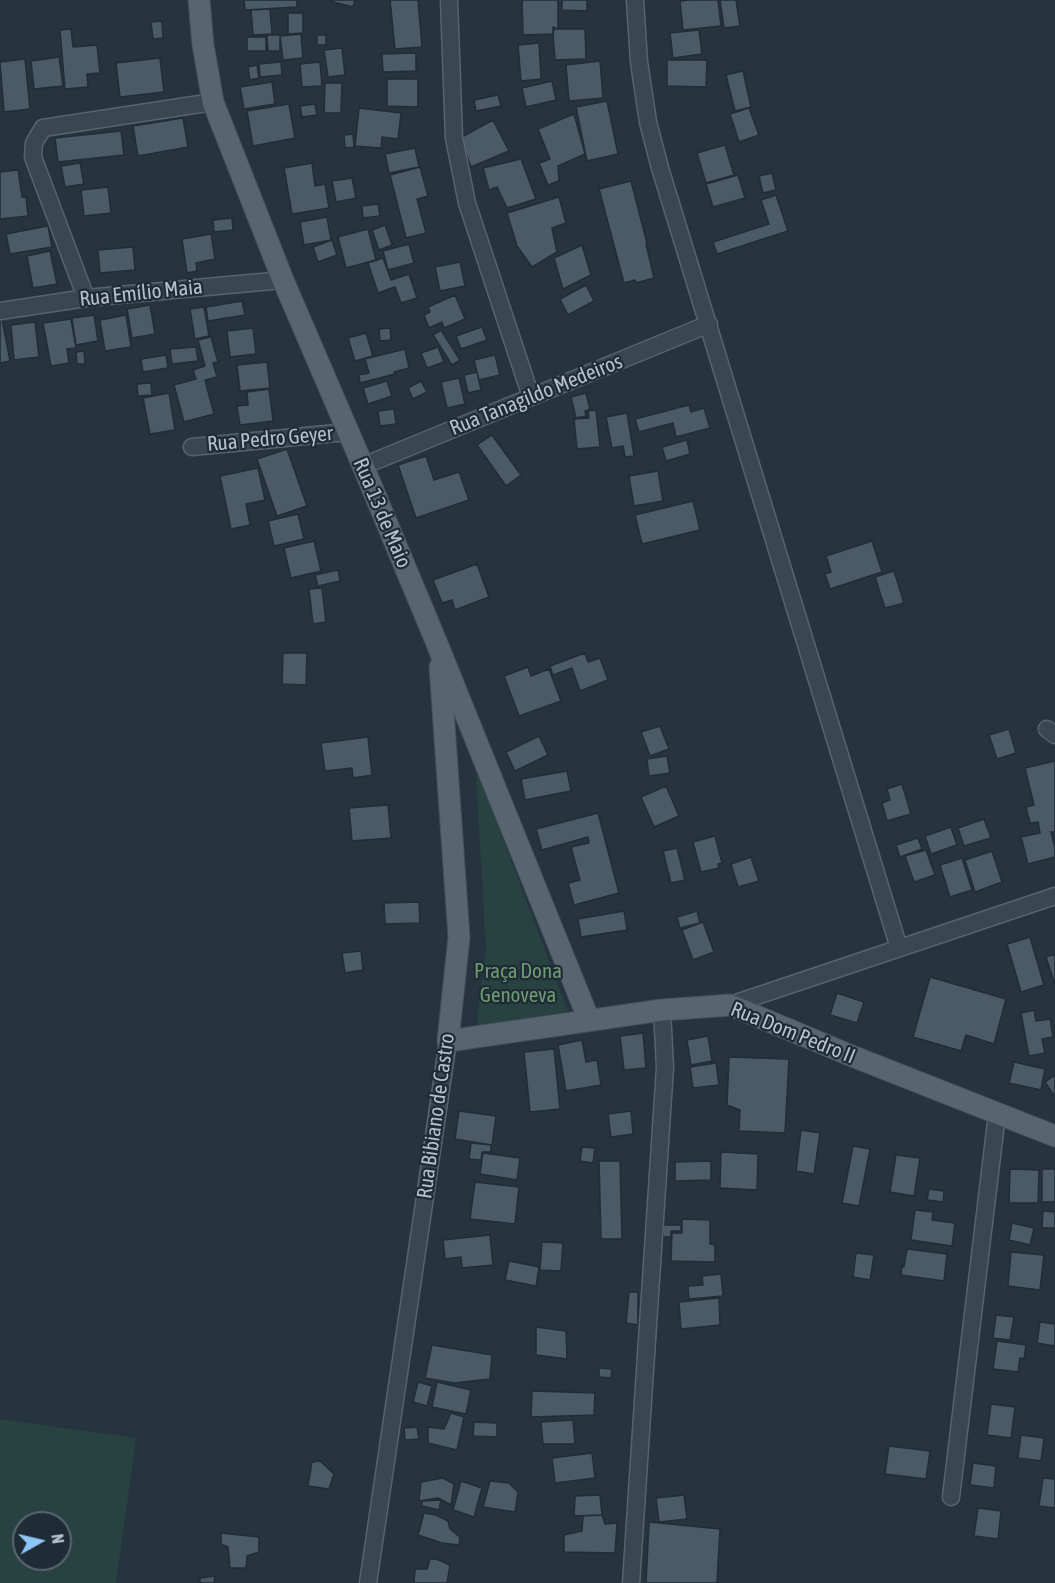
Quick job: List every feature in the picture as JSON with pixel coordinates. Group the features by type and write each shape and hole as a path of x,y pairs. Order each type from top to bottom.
{"main road":[{"name":"Rua 13 de Maio","path":"199,0 203,45 213,102 283,280 438,646 590,1020"},
{"name":"Rua Bibiano de Castro","path":"438,646 459,937 448,1041"},
{"name":"Rua Dom Pedro II","path":"448,1041 662,1010 730,1005 1055,1136"}],"street":[{"path":"449,0 454,138 467,203 531,397"},
{"path":"635,0 639,62 648,122 660,168 899,948"},
{"path":"86,298 33,157 34,143 43,128 213,102"},
{"name":"Rua Emílio Maia","path":"0,311 86,298 283,280"},
{"name":"Rua Tanagildo Medeiros","path":"363,466 709,324"},
{"name":"Rua Pedro Geyer","path":"192,447 347,432"},
{"path":"730,1005 1055,896"},
{"path":"632,1583 665,1067 662,1010"},
{"name":"Rua Bibiano de Castro","path":"368,1583 448,1041"},
{"path":"951,1497 996,1114"}],"green space":[{"name":"Praça Dona Genoveva","path":"476,775 479,775 568,1011 478,1027 477,1018 486,950"},
{"path":"0,1419 136,1438 116,1583 0,1583"}],"building":[{"path":"244,0 297,0 297,7 245,10"},
{"path":"325,0 355,0 353,7"},
{"path":"390,0 418,0 422,47 395,49"},
{"path":"522,0 558,0 558,29 553,27 553,34 523,35"},
{"path":"562,0 587,0 587,11 562,10"},
{"path":"718,0 721,26 683,30 680,1"},
{"path":"720,0 736,0 740,26 724,28"},
{"path":"270,9 272,34 253,35 251,10"},
{"path":"288,13 303,13 303,33 288,34"},
{"path":"162,21 163,38 153,39 151,22"},
{"path":"71,29 73,47 97,45 100,73 87,74 88,87 65,89 60,30"},
{"path":"554,29 585,29 586,59 555,60"},
{"path":"699,30 702,54 673,58 670,33"},
{"path":"301,34 303,58 283,60 280,36"},
{"path":"267,35 280,35 280,51 268,51"},
{"path":"317,35 326,35 326,45 317,45"},
{"path":"247,37 266,37 266,51 247,51"},
{"path":"539,43 541,79 521,81 518,45"},
{"path":"342,48 345,75 328,77 324,50"},
{"path":"416,53 416,71 383,72 382,54"},
{"path":"59,57 63,86 34,89 31,61"},
{"path":"160,58 164,92 120,97 116,63"},
{"path":"25,59 30,109 4,112 0,62"},
{"path":"667,60 707,60 706,87 667,86"},
{"path":"600,61 603,98 569,101 566,65"},
{"path":"281,62 282,75 260,77 259,64"},
{"path":"320,62 322,86 302,87 300,64"},
{"path":"257,65 259,78 250,80 248,67"},
{"path":"743,71 751,107 735,111 726,75"},
{"path":"387,79 418,79 418,107 387,106"},
{"path":"552,81 556,100 526,107 522,88"},
{"path":"272,82 275,104 244,109 240,87"},
{"path":"325,83 342,83 341,113 324,113"},
{"path":"498,95 501,106 476,111 474,100"},
{"path":"607,101 618,154 587,161 576,107"},
{"path":"289,104 295,138 253,146 247,111"},
{"path":"315,104 317,115 302,117 300,106"},
{"path":"359,108 401,113 398,139 382,137 381,148 355,146"},
{"path":"749,108 759,135 739,142 730,114"},
{"path":"574,114 585,154 558,166 559,181 548,185 539,163 550,159 538,129"},
{"path":"183,118 188,147 138,156 133,126"},
{"path":"493,120 509,151 471,167 460,138"},
{"path":"121,131 124,155 58,162 55,138"},
{"path":"353,134 354,147 345,148 344,135"},
{"path":"725,145 734,175 706,183 697,153"},
{"path":"415,148 419,167 389,173 385,154"},
{"path":"521,159 536,199 507,208 497,187 489,190 483,168"},
{"path":"80,163 84,184 65,187 61,166"},
{"path":"312,163 315,186 325,184 329,208 292,214 284,168"},
{"path":"420,167 428,196 417,199 426,233 406,238 390,175"},
{"path":"18,170 22,197 26,197 28,216 0,219 0,172"},
{"path":"772,173 776,190 763,193 759,176"},
{"path":"738,175 745,198 713,207 706,184"},
{"path":"352,178 356,198 336,202 332,181"},
{"path":"631,181 654,278 636,283 635,280 624,283 599,189"},
{"path":"108,187 111,213 84,216 81,190"},
{"path":"776,195 788,231 717,254 713,242 769,224 761,200"},
{"path":"559,197 566,223 552,228 557,252 532,267 517,246 507,213"},
{"path":"378,204 380,216 363,218 362,206"},
{"path":"327,217 331,240 304,245 300,222"},
{"path":"232,218 233,230 214,232 213,220"},
{"path":"385,225 392,245 379,250 372,230"},
{"path":"48,226 52,247 10,254 6,234"},
{"path":"368,229 376,260 346,268 338,237"},
{"path":"211,234 215,259 196,263 197,271 187,273 182,239"},
{"path":"332,240 337,255 318,262 313,247"},
{"path":"409,244 414,263 388,270 383,251"},
{"path":"582,245 591,275 563,289 554,258"},
{"path":"133,247 135,270 100,273 98,250"},
{"path":"50,251 57,284 33,288 27,256"},
{"path":"383,258 391,280 409,274 417,298 401,303 395,287 378,293 368,263"},
{"path":"460,262 465,286 440,291 435,267"},
{"path":"586,285 594,301 568,315 560,299"},
{"path":"455,295 465,319 444,328 442,322 429,328 424,315 430,312 428,307"},
{"path":"242,301 245,315 208,321 206,307"},
{"path":"150,305 155,334 132,338 127,309"},
{"path":"204,307 209,336 195,339 190,309"},
{"path":"94,315 98,341 76,345 72,318"},
{"path":"126,315 131,347 105,351 100,320"},
{"path":"0,319 2,319 10,361 0,363"},
{"path":"71,319 76,348 67,349 69,363 51,366 43,323"},
{"path":"35,322 39,357 14,360 11,325"},
{"path":"482,327 487,340 461,349 456,336"},
{"path":"253,328 256,354 230,357 227,331"},
{"path":"390,328 391,340 380,341 379,329"},
{"path":"441,330 460,360 452,365 433,335"},
{"path":"366,333 373,356 355,361 348,338"},
{"path":"211,337 218,362 213,363 217,377 205,380 214,414 184,422 174,385 196,379 193,370 205,366 198,340"},
{"path":"196,347 198,361 172,364 170,349"},
{"path":"438,347 444,362 427,368 421,353"},
{"path":"405,349 409,368 360,383 359,375 369,373 365,359"},
{"path":"84,351 85,364 77,364 76,352"},
{"path":"166,355 168,368 143,372 141,359"},
{"path":"495,355 500,375 479,380 474,360"},
{"path":"267,362 270,388 240,391 237,365"},
{"path":"477,372 481,390 468,393 464,375"},
{"path":"459,378 465,404 447,408 441,382"},
{"path":"387,381 392,396 368,404 363,388"},
{"path":"421,381 427,392 413,399 408,388"},
{"path":"151,383 152,395 138,396 137,384"},
{"path":"269,389 273,421 240,425 237,406 248,405 247,392"},
{"path":"169,393 175,430 150,434 143,398"},
{"path":"586,393 590,409 585,411 586,416 576,418 571,397"},
{"path":"689,405 691,412 704,408 710,428 676,437 673,423 639,432 635,419"},
{"path":"394,409 396,424 380,426 378,411"},
{"path":"596,410 600,447 577,449 574,419 589,418 588,411"},
{"path":"627,413 634,456 625,457 623,446 612,448 606,417"},
{"path":"492,435 521,475 506,486 477,445"},
{"path":"687,440 690,454 666,461 662,447"},
{"path":"287,449 307,506 277,516 257,459"},
{"path":"426,456 434,480 459,472 469,500 416,518 398,465"},
{"path":"258,468 265,500 246,504 250,525 231,529 220,476"},
{"path":"658,471 663,501 634,506 629,476"},
{"path":"693,501 700,530 642,544 635,515"},
{"path":"298,514 304,539 274,546 268,521"},
{"path":"314,541 321,571 291,578 284,548"},
{"path":"872,541 882,572 830,589 825,574 831,572 826,556"},
{"path":"477,564 489,597 455,610 452,600 442,603 433,580"},
{"path":"338,570 340,581 318,586 315,575"},
{"path":"894,571 904,603 885,608 875,577"},
{"path":"322,588 326,622 313,624 309,589"},
{"path":"283,653 307,653 306,685 282,684"},
{"path":"585,653 588,662 600,658 608,680 580,691 572,668 553,675 550,666"},
{"path":"528,667 531,676 549,669 561,701 519,716 504,676"},
{"path":"660,726 669,749 650,756 641,732"},
{"path":"1009,729 1016,753 997,759 989,735"},
{"path":"539,736 548,755 515,771 506,752"},
{"path":"368,737 372,775 353,778 352,768 325,771 321,743"},
{"path":"667,756 670,773 649,776 647,759"},
{"path":"1055,761 1055,832 1051,832 1055,857 1028,864 1021,837 1040,833 1038,822 1030,823 1026,807 1034,805 1025,768"},
{"path":"567,771 571,791 525,800 521,779"},
{"path":"902,784 911,814 887,821 882,803 890,800 887,789"},
{"path":"666,786 679,816 654,827 641,797"},
{"path":"388,805 391,838 352,841 349,808"},
{"path":"598,813 619,893 574,905 568,883 580,880 571,847 589,843 588,837 542,850 536,829"},
{"path":"984,819 991,838 964,846 958,828"},
{"path":"951,827 957,845 931,854 925,836"},
{"path":"715,836 722,863 718,864 719,868 701,872 693,842"},
{"path":"918,838 922,849 900,857 896,845"},
{"path":"677,848 685,880 671,883 663,851"},
{"path":"926,850 935,875 914,882 905,856"},
{"path":"992,851 1002,882 975,892 965,860"},
{"path":"751,857 759,881 738,887 731,864"},
{"path":"962,858 972,890 950,897 940,865"},
{"path":"419,902 420,923 385,924 384,903"},
{"path":"624,911 627,930 581,937 578,919"},
{"path":"697,911 700,923 680,928 677,917"},
{"path":"703,922 714,952 693,960 682,930"},
{"path":"1030,937 1044,985 1021,992 1007,944"},
{"path":"361,951 363,970 345,973 342,953"},
{"path":"1055,954 1055,985 1046,957"},
{"path":"930,977 1006,999 994,1044 966,1035 961,1051 913,1037"},
{"path":"837,993 864,1002 857,1023 830,1015"},
{"path":"1034,1010 1036,1021 1050,1019 1053,1037 1042,1039 1045,1053 1029,1056 1021,1013"},
{"path":"643,1033 646,1068 624,1070 620,1036"},
{"path":"708,1036 712,1061 691,1065 687,1040"},
{"path":"582,1040 586,1062 597,1060 601,1085 566,1091 558,1045"},
{"path":"554,1049 560,1109 530,1112 524,1052"},
{"path":"729,1057 789,1059 785,1133 739,1131 740,1110 727,1105"},
{"path":"1014,1062 1045,1069 1041,1090 1009,1083"},
{"path":"716,1063 719,1085 693,1088 690,1067"},
{"path":"1055,1075 1055,1097 1045,1082"},
{"path":"459,1111 496,1116 492,1145 455,1139"},
{"path":"631,1111 633,1134 611,1137 608,1114"},
{"path":"801,1130 820,1133 814,1174 796,1171"},
{"path":"471,1143 491,1145 491,1152 482,1152 481,1160 469,1159"},
{"path":"853,1146 870,1149 859,1206 842,1203"},
{"path":"582,1147 595,1148 593,1163 580,1161"},
{"path":"721,1152 758,1154 757,1190 720,1188"},
{"path":"483,1153 520,1158 517,1180 480,1174"},
{"path":"896,1155 920,1158 914,1196 890,1192"},
{"path":"599,1161 620,1161 622,1239 601,1239"},
{"path":"711,1161 711,1180 675,1181 675,1162"},
{"path":"1010,1169 1039,1170 1038,1203 1009,1203"},
{"path":"1042,1169 1055,1169 1055,1202 1042,1202"},
{"path":"475,1182 519,1187 515,1224 470,1219"},
{"path":"929,1189 944,1191 943,1202 927,1200"},
{"path":"915,1210 933,1212 932,1220 955,1223 952,1246 911,1240"},
{"path":"1043,1211 1055,1212 1055,1228 1042,1228"},
{"path":"682,1219 710,1220 710,1244 715,1245 715,1262 671,1261 672,1233 682,1233"},
{"path":"1012,1223 1034,1228 1030,1245 1009,1240"},
{"path":"663,1225 681,1225 681,1231 671,1231 671,1237 663,1237"},
{"path":"490,1235 493,1265 462,1268 461,1257 445,1259 443,1240"},
{"path":"542,1242 563,1243 561,1271 540,1270"},
{"path":"907,1249 947,1254 944,1281 901,1275"},
{"path":"1011,1252 1044,1255 1040,1290 1008,1286"},
{"path":"856,1253 874,1255 870,1280 853,1277"},
{"path":"509,1261 539,1267 536,1286 505,1280"},
{"path":"721,1274 723,1296 689,1299 688,1286 703,1285 702,1276"},
{"path":"629,1292 638,1292 638,1325 626,1323"},
{"path":"719,1298 720,1325 681,1329 679,1302"},
{"path":"996,1315 1014,1317 1010,1340 993,1338"},
{"path":"1040,1322 1055,1324 1055,1346 1037,1343"},
{"path":"536,1327 566,1331 567,1359 536,1355"},
{"path":"997,1341 1026,1345 1024,1359 1020,1358 1018,1372 993,1369"},
{"path":"432,1345 492,1355 490,1379 454,1383 425,1378"},
{"path":"599,1368 612,1369 611,1378 599,1377"},
{"path":"418,1382 432,1386 427,1406 413,1402"},
{"path":"437,1382 471,1390 466,1414 432,1407"},
{"path":"532,1391 595,1393 594,1415 531,1417"},
{"path":"991,1404 1015,1407 1011,1438 987,1435"},
{"path":"451,1413 464,1417 457,1450 428,1443 428,1427 444,1429"},
{"path":"573,1420 575,1444 543,1444 541,1422"},
{"path":"474,1422 497,1423 497,1437 473,1436"},
{"path":"417,1427 419,1439 405,1440 404,1428"},
{"path":"1021,1435 1044,1438 1041,1461 1018,1458"},
{"path":"889,1446 930,1451 926,1479 885,1474"},
{"path":"592,1453 595,1478 555,1483 552,1458"},
{"path":"320,1461 334,1474 329,1489 308,1486 312,1462"},
{"path":"973,1463 996,1466 994,1488 970,1485"},
{"path":"443,1478 454,1484 451,1505 438,1498 419,1501 421,1482"},
{"path":"1043,1478 1055,1479 1055,1508 1039,1506"},
{"path":"461,1481 482,1488 474,1517 453,1510"},
{"path":"490,1481 509,1483 518,1492 515,1512 483,1507"},
{"path":"600,1495 602,1515 574,1516 575,1496"},
{"path":"684,1495 687,1519 659,1522 656,1498"},
{"path":"441,1500 439,1510 422,1506 422,1501"},
{"path":"978,1508 1001,1511 998,1539 974,1536"},
{"path":"424,1513 436,1515 448,1521 450,1529 460,1537 459,1545 442,1543 418,1535"},
{"path":"602,1515 605,1524 617,1523 615,1553 564,1552 564,1535 582,1531 583,1516"},
{"path":"649,1522 720,1529 717,1583 646,1583"},
{"path":"221,1533 259,1537 259,1552 247,1556 246,1568 230,1568 228,1547 221,1544"},
{"path":"430,1559 450,1565 447,1583 414,1583 415,1569 427,1569"},
{"path":"215,1576 214,1583 200,1583 200,1578"}]}
